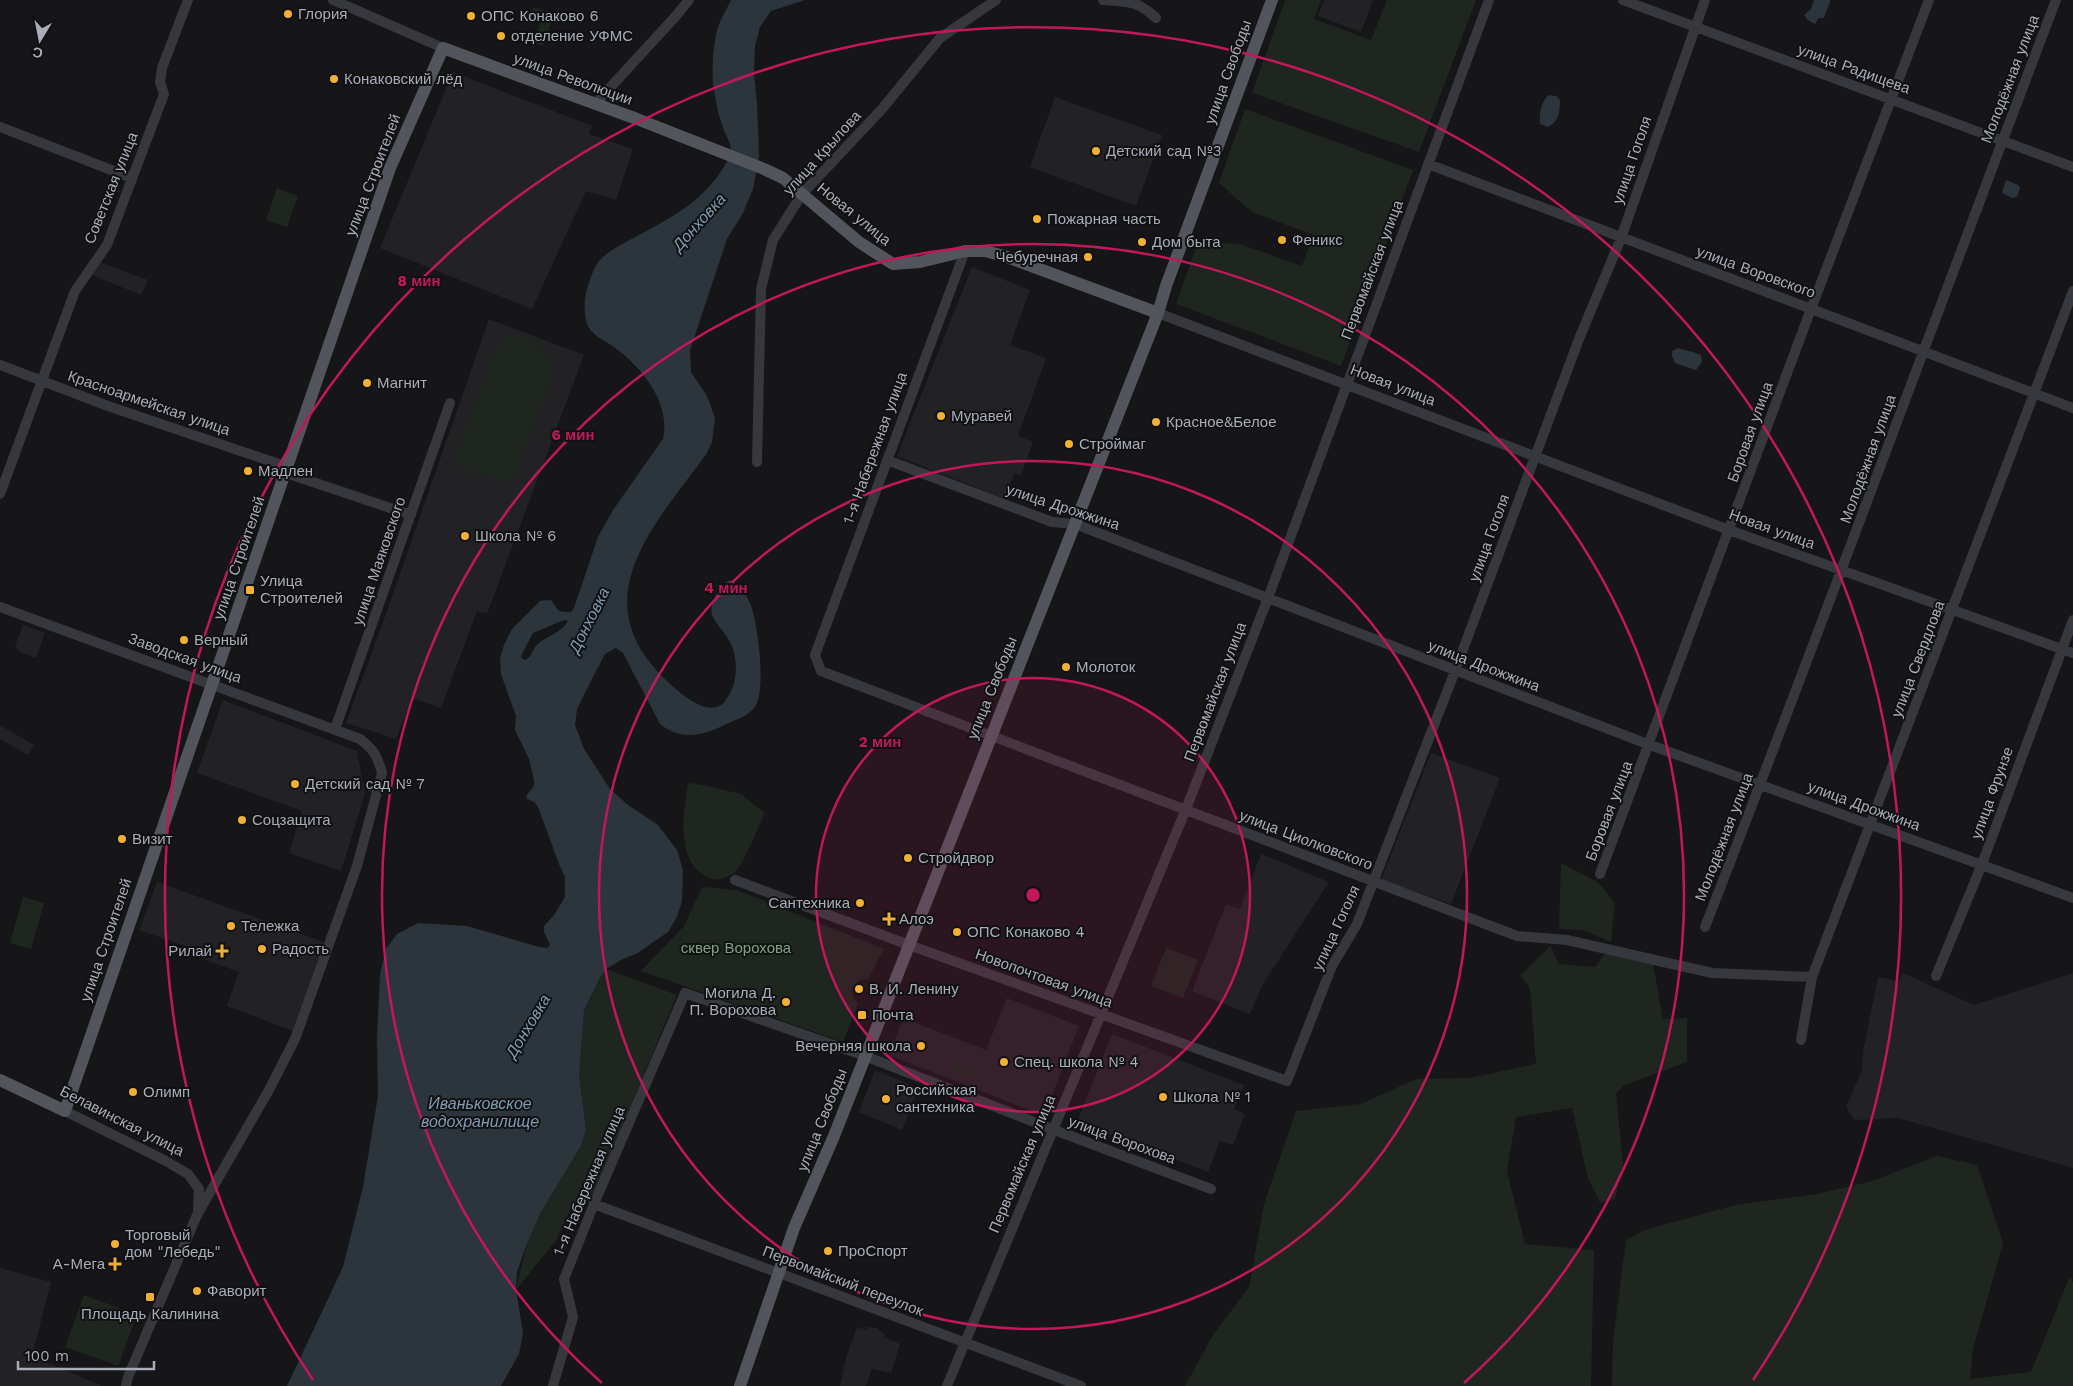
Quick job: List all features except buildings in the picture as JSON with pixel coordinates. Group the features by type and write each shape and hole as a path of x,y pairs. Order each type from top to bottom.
{"main road":[{"name":"улица Свободы","path":"740,1386 794,1228 834,1136 1158,313 1166,286 1272,0"},
{"name":"улица Революции","path":"443,48 720,151"},
{"name":"улица Строителей","path":"65,1111 390,168 443,48"},
{"name":"Новая улица","path":"720,151 783,178 871,252 893,264 920,262 965,252 985,251 1004,256 1158,313"},
{"name":"Белавинская улица","path":"0,1080 65,1111"}],"street":[{"name":"Советская улица","path":"0,494 75,291 107,245 164,94 160,82 162,68 188,0"},
{"name":"улица Революции","path":"333,0 443,48"},
{"path":"594,104 689,0"},
{"name":"улица Крылова","path":"758,462 761,289 773,240 802,194 882,109 940,38 996,0"},
{"path":"1103,0 1142,5 1156,18"},
{"name":"Первомайская улица","path":"947,1386 1186,809 1268,598 1345,384 1488,0"},
{"name":"улица Радищева","path":"1623,0 1892,98 2073,167"},
{"name":"улица Гоголя","path":"1287,1081 1332,966 1357,924 1455,671 1579,339 1621,238 1705,0"},
{"name":"Боровая улица","path":"1600,874 1811,309 1929,0"},
{"name":"Молодёжная улица","path":"1705,927 1842,572 1923,351 2056,0"},
{"path":"0,127 132,178"},
{"name":"улица Воровского","path":"1428,164 2073,408"},
{"name":"1-я Набережная улица","path":"815,655 965,252"},
{"name":"улица Свердлова","path":"1802,1040 1812,977 2073,291"},
{"name":"Новая улица","path":"1158,313 1842,572 2073,653"},
{"name":"Красноармейская улица","path":"0,365 411,516"},
{"name":"улица Маяковского","path":"335,729 450,402"},
{"name":"улица Дрожжина","path":"887,460 1052,522 1075,524 1455,671 2073,898"},
{"name":"Заводская улица","path":"0,606 360,738 373,749 378,759 382,773 380,785 350,885 295,1039 270,1090 197,1214"},
{"name":"улица Фрунзе","path":"1936,976 1982,864 2073,620"},
{"name":"улица Циолковского","path":"815,655 821,671 990,737 1186,809 1517,936 1567,940 1712,973 1812,977"},
{"name":"Новопочтовая улица","path":"735,880 1101,1015 1287,1081"},
{"name":"1-я Набережная улица","path":"553,1386 574,1317 564,1279 594,1204 685,993"},
{"name":"улица Ворохова","path":"685,993 865,1056 1052,1130 1211,1189"},
{"name":"Белавинская улица","path":"65,1111 164,1160 188,1174 199,1189 197,1214"},
{"name":"Первомайский переулок","path":"594,1204 1081,1386"},
{"path":"126,1386 153,1315 197,1214"}],"shaded area":[{"path":"1324,0 1373,0 1361,32 1318,16"},
{"path":"453,72 592,126 589,134 633,149 616,200 586,191 532,309 380,248"},
{"name":"Детский сад №3","path":"1055,97 1162,135 1136,206 1030,167"},
{"path":"100,262 148,280 141,295 92,275"},
{"path":"972,267 1030,290 1010,345 1046,358 1018,436 1033,442 1021,475 1014,473 1005,499 897,456"},
{"name":"Школа № 6","path":"489,319 584,355 487,614 477,611 441,708 412,698 396,739 346,723"},
{"path":"23,625 45,633 36,658 18,651 15,646"},
{"name":"Детский сад № 7","path":"223,700 357,751 365,794 341,871 289,853 302,811 197,773"},
{"path":"0,725 34,745 28,755 0,739"},
{"path":"1431,753 1500,778 1451,904 1381,880"},
{"path":"1261,854 1329,882 1263,984 1250,1014 1192,991 1226,904 1240,909"},
{"path":"157,882 324,942 293,1031 227,1006 239,972 193,955 194,949 139,930"},
{"path":"1903,973 1974,1005 2073,973 2073,1168 1898,1118 1854,1120 1846,1107 1862,1070 1863,1052 1878,977 1899,981"},
{"name":"Спец. школа № 4","path":"1007,998 1079,1026 1044,1116 889,1055 903,1018 986,1050"},
{"name":"Школа № 1","path":"1112,1034 1244,1085 1234,1109 1245,1114 1233,1145 1220,1141 1208,1172 1077,1122"},
{"path":"875,1070 918,1088 902,1130 859,1112"},
{"path":"0,1268 51,1282 32,1356 102,1386 0,1386"},
{"path":"857,1327 866,1330 867,1327 877,1328 885,1334 884,1337 900,1344 891,1373 872,1369 866,1386 840,1386 846,1358"}],"green space":[{"path":"1285,0 1321,0 1314,19 1371,40 1387,0 1476,0 1419,152 1252,93"},
{"path":"534,7 554,14 543,46 534,43 542,17 532,13"},
{"path":"1245,109 1413,170 1341,366 1176,304 1198,242 1240,244 1302,266 1313,235 1252,212 1219,183"},
{"path":"277,188 298,196 287,227 266,220"},
{"path":"510,335 533,339 551,359 554,374 511,484 452,465 496,350"},
{"path":"688,783 741,794 765,813 740,866 728,877 712,879 700,872 692,863 686,851 683,823"},
{"path":"1561,863 1598,882 1615,903 1611,942 1583,930 1559,929"},
{"name":"сквер Ворохова","path":"702,887 737,890 884,949 868,979 859,981 853,987 853,995 858,1003 843,1042 641,971 684,926"},
{"path":"23,897 44,903 31,949 10,943"},
{"path":"1550,946 1559,964 1595,967 1607,951 1653,963 1663,1019 1687,1018 1687,1062 1625,1085 1616,1093 1623,1164 1615,1199 1600,1203 1588,1178 1572,1108 1516,1117 1507,1172 1525,1244 1594,1250 1591,1386 1185,1386 1213,1335 1249,1287 1264,1204 1296,1111 1361,1104 1416,1079 1470,1078 1536,1064 1530,989 1521,975"},
{"path":"1166,948 1198,960 1183,998 1151,986"},
{"path":"606,969 677,995 590,1203 582,1199 570,1210 557,1239 516,1290 526,1246 541,1212 581,1146 586,1129 579,1076 584,1010"},
{"path":"952,1058 978,1068 974,1079 948,1068"},
{"path":"1937,1156 1977,1165 2003,1243 1973,1349 1970,1379 2031,1372 2070,1276 2073,1283 2073,1386 1612,1386 1613,1341 1626,1240 1645,1230 1735,1205 1817,1194 1872,1181"},
{"path":"84,1295 137,1315 118,1366 65,1347"}],"water":[{"name":"Иваньковское водохранилище","path":"731,0 805,0 771,11 760,27 755,46 754,74 759,156 753,189 743,213 727,239 690,350 691,372 707,396 715,418 712,442 707,453 666,508 648,536 635,564 628,593 630,622 642,652 678,691 697,704 711,708 720,706 726,700 734,685 736,671 733,649 713,618 712,605 716,595 726,582 730,580 736,584 750,603 756,624 761,670 759,696 756,705 748,713 713,730 695,735 686,735 669,730 660,724 623,653 616,648 605,654 577,709 575,725 584,749 610,789 628,805 658,825 677,850 683,870 682,901 677,917 668,932 636,954 606,969 584,1010 579,1076 586,1129 581,1146 541,1212 517,1272 516,1290 523,1333 519,1354 501,1386 287,1386 343,1267 363,1187 378,1096 377,1038 380,974 386,949 397,934 418,923 467,926 539,947 547,948 550,945 544,932 544,926 554,915 565,897 565,877 538,807 534,802 527,799 526,796 534,786 534,780 529,759 515,730 516,716 501,674 500,658 512,629 540,601 551,600 557,609 563,612 571,612 574,608 598,537 613,510 663,439 663,414 653,389 628,358 598,337 588,326 585,317 586,296 593,273 605,255 684,209 713,182 727,161 731,149 717,108 713,70 716,34","holes":["564,620 568,621 561,629 540,642 528,658 524,660 521,657 533,633"]},
{"path":"1814,0 1830,0 1824,18 1818,18 1815,24 1804,15 1811,9"},
{"path":"1548,95 1556,96 1560,100 1557,119 1548,127 1540,124 1540,112"},
{"path":"2006,180 2018,185 2020,188 2017,197 2012,198 2002,193"},
{"path":"1678,348 1701,355 1702,362 1696,370 1675,363 1672,351"}],"place":[{"name":"Глория","path":"288,14"},
{"name":"ОПС Конаково 6","path":"471,16"},
{"name":"отделение УФМС","path":"501,36"},
{"name":"Конаковский лёд","path":"334,79"},
{"name":"Детский сад №3","path":"1096,151"},
{"name":"Пожарная часть","path":"1037,219"},
{"name":"Феникс","path":"1282,240"},
{"name":"Дом быта","path":"1142,242"},
{"name":"Чебуречная","path":"1088,257"},
{"name":"Магнит","path":"367,383"},
{"name":"Муравей","path":"941,416"},
{"name":"Красное&Белое","path":"1156,422"},
{"name":"Строймаг","path":"1069,444"},
{"name":"Мадлен","path":"248,471"},
{"name":"Школа № 6","path":"465,536"},
{"name":"Улица Строителей","path":"250,590"},
{"name":"Верный","path":"184,640"},
{"name":"Молоток","path":"1066,667"},
{"name":"Детский сад № 7","path":"295,784"},
{"name":"Соцзащита","path":"242,820"},
{"name":"Визит","path":"122,839"},
{"name":"Стройдвор","path":"908,858"},
{"name":"Сантехника","path":"860,903"},
{"name":"Алоэ","path":"889,919"},
{"name":"Тележка","path":"231,926"},
{"name":"ОПС Конаково 4","path":"957,932"},
{"name":"Радость","path":"262,949"},
{"name":"Рилай","path":"222,951"},
{"name":"В. И. Ленину","path":"859,989"},
{"name":"Могила Д. П. Ворохова","path":"786,1002"},
{"name":"Почта","path":"862,1015"},
{"name":"Вечерняя школа","path":"921,1046"},
{"name":"Спец. школа № 4","path":"1004,1062"},
{"name":"Олимп","path":"133,1092"},
{"name":"Школа № 1","path":"1163,1097"},
{"name":"Российская сантехника","path":"886,1099"},
{"name":"Торговый дом \"Лебедь\"","path":"115,1244"},
{"name":"ПроСпорт","path":"828,1251"},
{"name":"А-Мега","path":"115,1264"},
{"name":"Фаворит","path":"197,1291"},
{"name":"Площадь Калинина","path":"150,1297"}],"water label":[{"name":"Донховка","path":"699,222"},
{"name":"Донховка","path":"589,620"},
{"name":"Донховка","path":"528,1026"}]}
